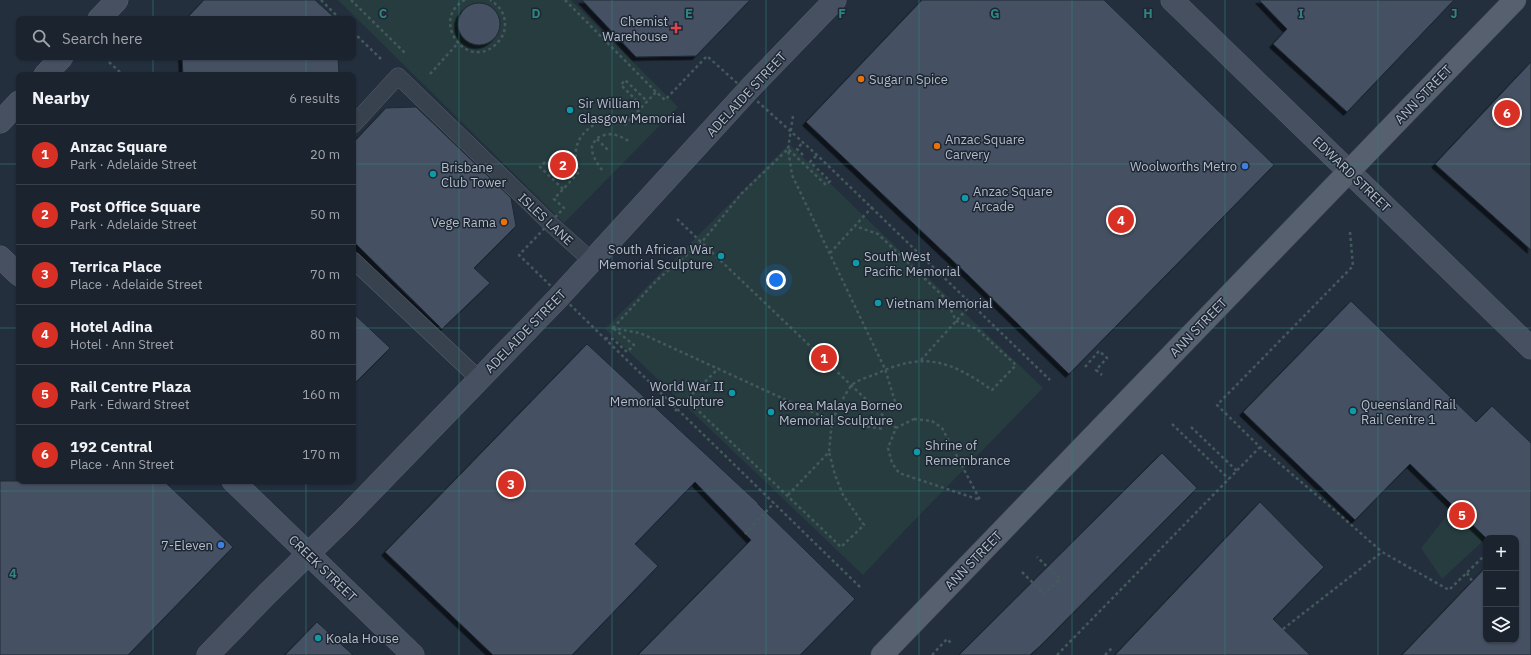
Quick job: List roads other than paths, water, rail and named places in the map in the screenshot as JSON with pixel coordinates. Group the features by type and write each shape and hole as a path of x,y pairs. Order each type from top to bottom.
{"main road":[{"name":"ANN STREET","path":"882,655 1350,171 1512,1"}],"street":[{"path":"102,16 117,0"},
{"name":"ADELAIDE STREET","path":"208,655 267,594 348,515 592,261 751,87 835,0"},
{"name":"EDWARD STREET","path":"1172,0 1531,348"},
{"path":"48,72 59,60"},
{"path":"0,122 16,105"},
{"path":"0,257 16,272"},
{"name":"CREEK STREET","path":"236,484 413,655"}],"lane":[{"name":"ISLES LANE","path":"356,122 398,76 553,226 592,261"},
{"path":"356,263 478,379"}],"place":[{"name":"Chemist Warehouse","path":"676,28"},
{"name":"Sugar n Spice","path":"861,79"},
{"name":"Sir William Glasgow Memorial","path":"570,110"},
{"name":"192 Central","path":"1507,113"},
{"name":"Anzac Square Carvery","path":"937,146"},
{"name":"Post Office Square","path":"563,165"},
{"name":"Woolworths Metro","path":"1245,166"},
{"name":"Brisbane Club Tower","path":"433,174"},
{"name":"Anzac Square Arcade","path":"965,198"},
{"name":"Hotel Adina","path":"1121,220"},
{"name":"Vege Rama","path":"504,222"},
{"name":"South African War Memorial Sculpture","path":"721,256"},
{"name":"South West Pacific Memorial","path":"856,263"},
{"name":"Vietnam Memorial","path":"878,303"},
{"name":"Anzac Square","path":"824,358"},
{"name":"World War II Memorial Sculpture","path":"732,393"},
{"name":"Queensland Rail Rail Centre 1","path":"1353,411"},
{"name":"Korea Malaya Borneo Memorial Sculpture","path":"771,412"},
{"name":"Shrine of Remembrance","path":"917,452"},
{"name":"Terrica Place","path":"511,484"},
{"name":"Rail Centre Plaza","path":"1462,515"},
{"name":"7-Eleven","path":"221,545"},
{"name":"Koala House","path":"318,638"}]}
